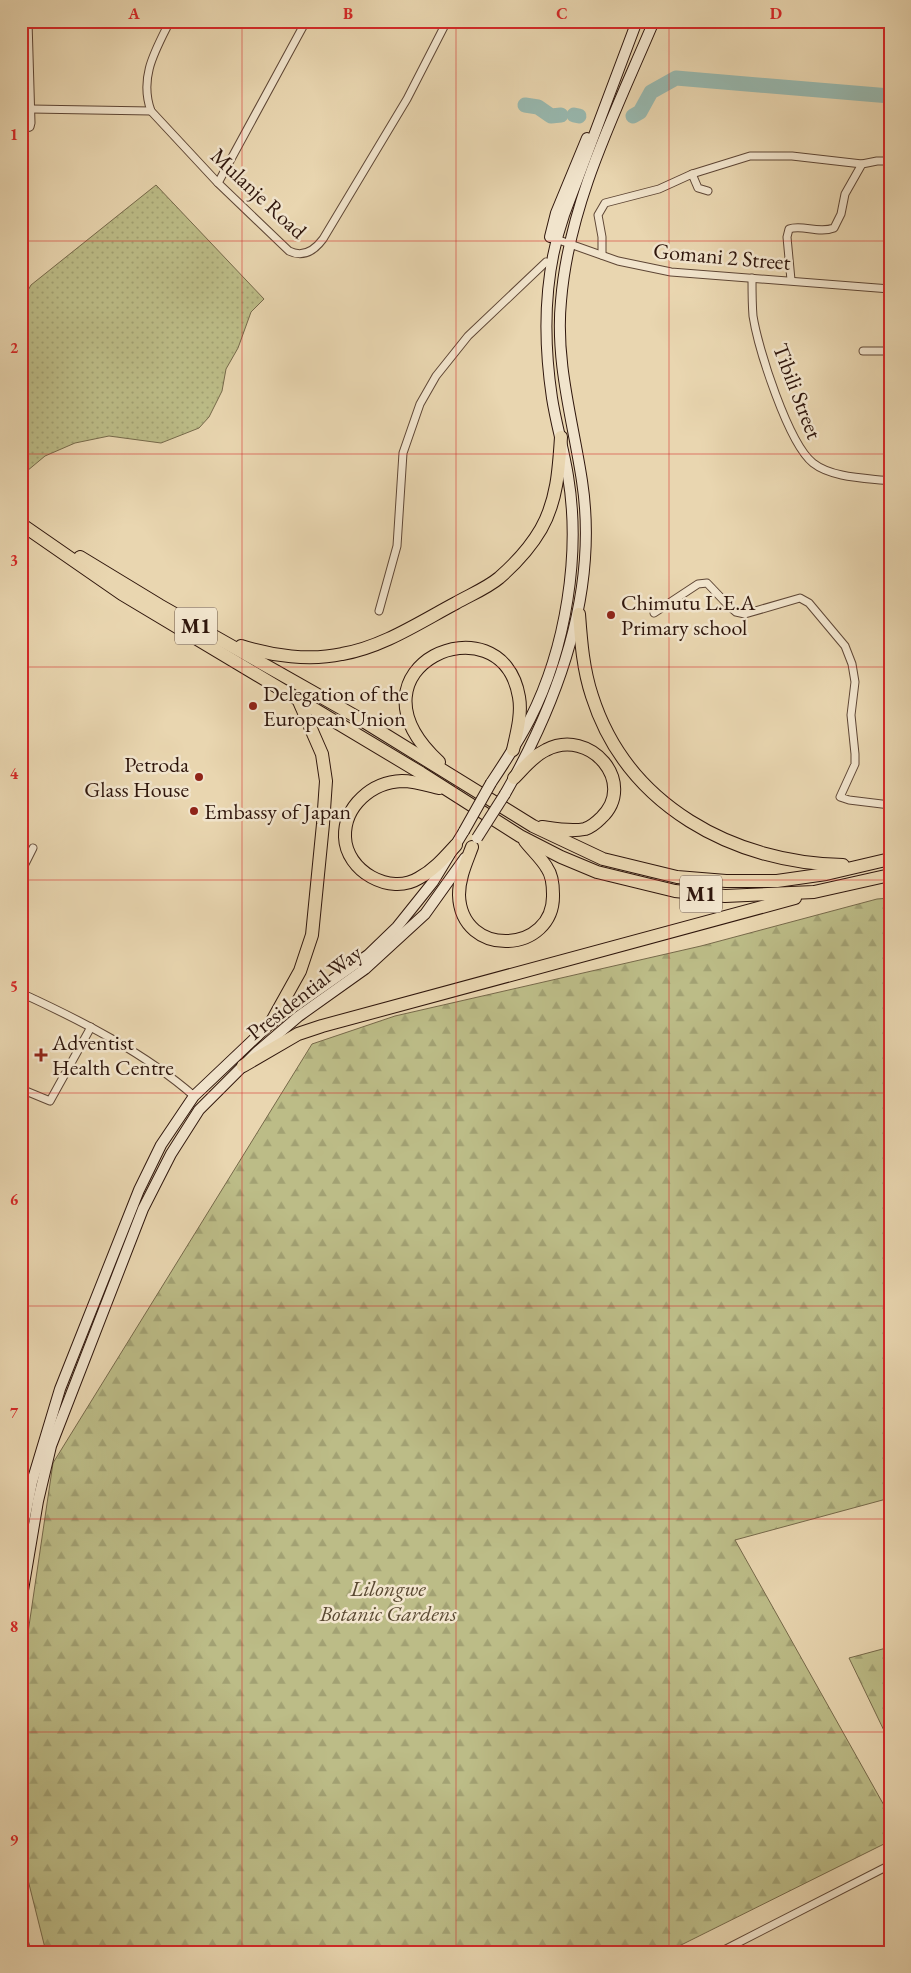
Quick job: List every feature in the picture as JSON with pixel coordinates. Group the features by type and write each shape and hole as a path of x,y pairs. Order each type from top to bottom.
{"highway":[{"path":"220,640 261,652 306,657 342,654 378,644 497,579 521,556 541,530 559,472 560,438"},
{"name":"M1","path":"29,529 58,542 220,640 355,716 532,826 603,859 677,877 726,881 777,881 826,874 890,859"},
{"name":"M1","path":"29,529 82,568 122,594 298,699 520,836 561,857 597,872 675,891 725,896 814,892 890,875"},
{"path":"579,614 583,658 592,697 609,733 628,765 658,797 692,824 727,842 762,855 814,865 862,866"},
{"path":"455,777 422,744 410,727 406,710 405,695 410,680 418,668 430,657 443,650 468,647 481,649 496,657 507,669 515,683 519,697 520,716 514,750"},
{"path":"271,1023 300,971 312,934 323,824 326,780 322,754 298,699"},
{"path":"514,778 533,758 554,745 580,746 590,750 603,760 609,768 613,781 613,796 610,807 594,824 586,829 568,830 532,826"},
{"path":"449,791 402,781 377,786 360,799 352,810 345,837 358,867 374,879 393,884 418,879 440,862 456,845"},
{"path":"474,843 462,873 459,894 461,908 466,921 478,933 490,939 505,942 531,935 543,925 551,912 553,899 552,884 547,868 520,836"},
{"path":"244,1066 291,1038 322,1026 763,908 814,892"}],"main road":[{"path":"552,399 547,330 550,277 556,239 637,21"},
{"name":"Presidential Way","path":"21,1602 38,1500 51,1446 143,1209 171,1154 199,1110 244,1066 299,1016 365,969 425,914 505,794 544,719 557,686 579,614 584,563 585,520 583,484 561,361 561,301 577,209 654,21"},
{"path":"552,399 542,339 541,310 546,262 556,212 616,74"},
{"name":"Presidential Way","path":"21,1536 32,1482 45,1434 94,1301 161,1145 194,1096 271,1023 368,954 396,927 433,882 491,783 514,750 531,717 546,682 564,618 572,566 568,477 552,399"},
{"path":"21,1933 24,1952"}],"street":[{"path":"21,129 30,127 28,21"},
{"path":"31,109 151,111 147,100 146,84 149,65 170,21"},
{"path":"218,182 306,21"},
{"name":"Mulanje Road","path":"151,111 218,182 289,251 299,255 313,250 322,239 407,99 447,21"},
{"path":"602,254 602,237 598,215 602,206 613,200 659,189 692,174 750,156 792,156 862,164 890,161"},
{"path":"791,280 787,231 792,227 821,231 834,228 841,214 845,194 862,164"},
{"path":"692,174 698,188 708,191"},
{"name":"Gomani 2 Street","path":"556,239 618,261 671,272 890,289"},
{"path":"379,611 397,546 403,453 420,404 436,376 468,336 546,262"},
{"name":"Tibili Street","path":"752,278 753,317 757,334 784,416 804,455 813,463 829,471 890,482"},
{"path":"863,351 890,351"},
{"path":"654,613 698,584 707,583 728,606 736,612 745,614 800,598 808,603 844,646 852,664 855,682 851,715 854,764 840,796 849,800 890,804"},
{"path":"21,872 33,848"},
{"path":"21,993 91,1027 177,1081 194,1096"},
{"path":"21,1090 50,1101 91,1027"},
{"path":"720,1952 890,1865"}],"green space":[{"path":"156,185 264,299 251,312 238,348 226,369 222,391 209,417 199,428 161,443 109,436 75,443 45,456 21,476 21,303 31,285"},
{"name":"Lilongwe Botanic Gardens","path":"890,898 890,1498 735,1540 890,1816 890,1841 667,1952 46,1952 26,1872 25,1653 53,1463 312,1044 395,1016 701,946 877,899"},
{"path":"890,1647 890,1743 849,1658"}],"waterway":[{"path":"633,116 640,112 651,92 676,78 890,96"},
{"path":"525,105 538,107 551,116 561,115"},
{"path":"574,115 579,116"}],"place":[{"name":"Chimutu L.E.A Primary school","path":"611,615"},
{"name":"Delegation of the European Union","path":"253,706"},
{"name":"Petroda Glass House","path":"199,777"},
{"name":"Embassy of Japan","path":"194,811"},
{"name":"Adventist Health Centre","path":"41,1055"}]}
